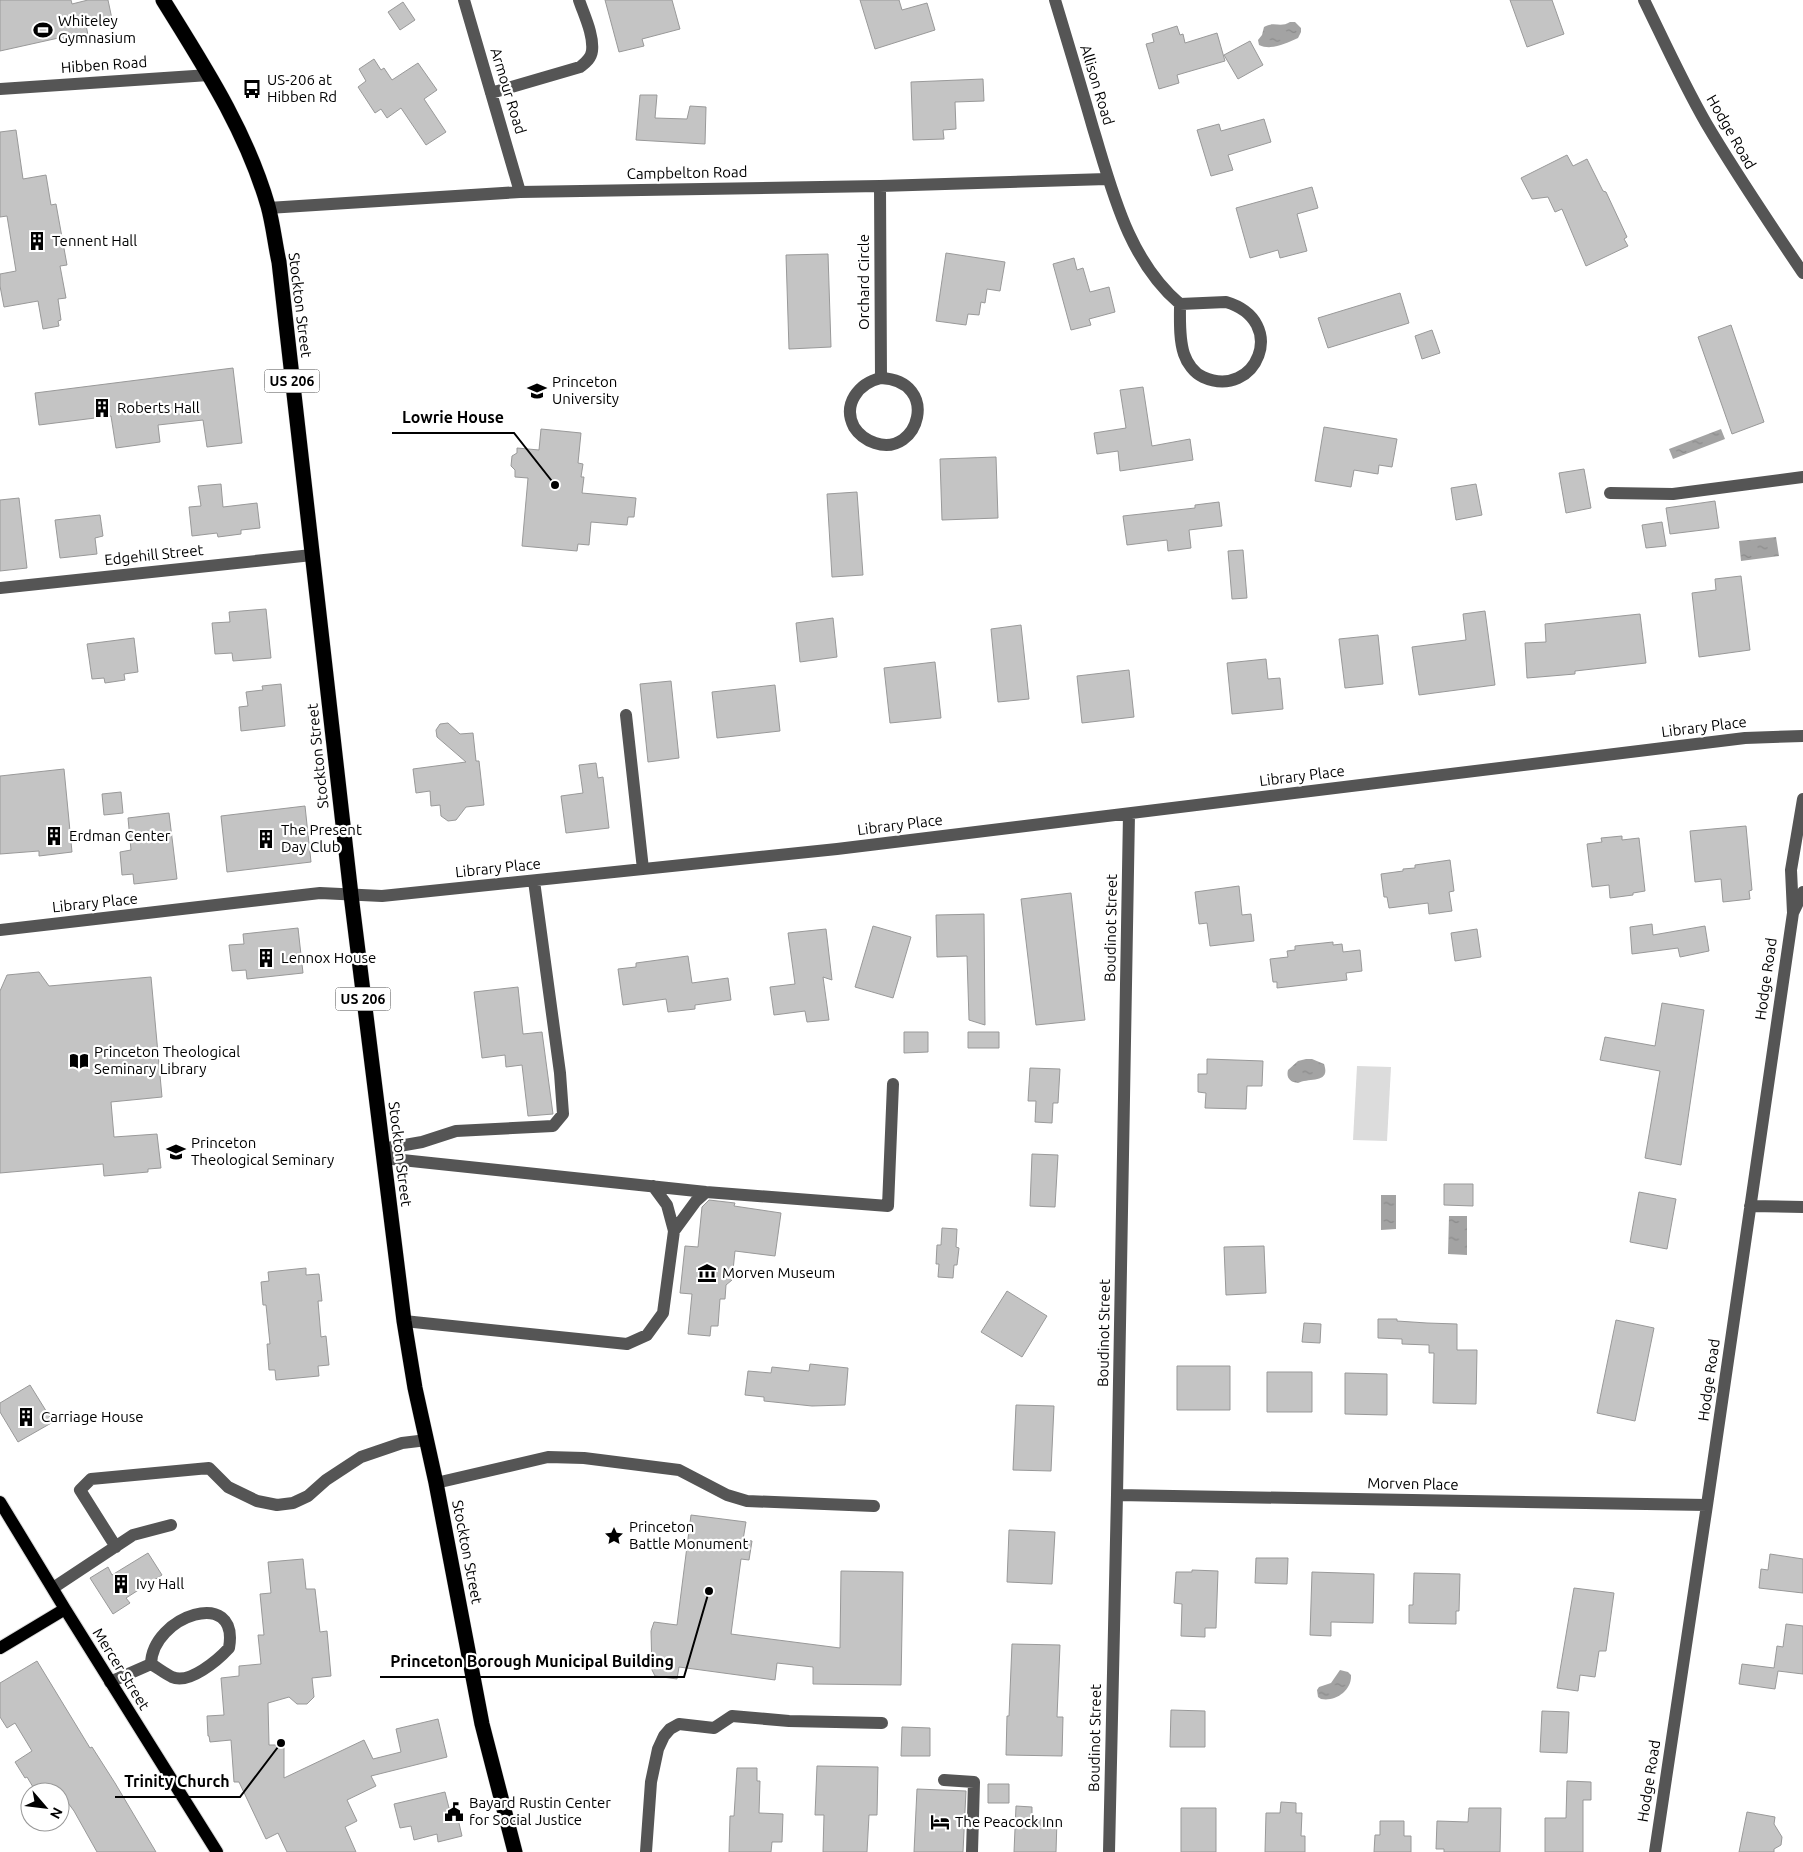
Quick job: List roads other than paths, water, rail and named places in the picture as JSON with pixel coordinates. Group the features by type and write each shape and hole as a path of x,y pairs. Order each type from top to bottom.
{"highway":[{"name":"Stockton Street","path":"163,0 229,108 247,146 268,208 278,262 351,895 404,1321 415,1388 436,1483 482,1724 515,1852"}],"main road":[{"name":"Mercer Street","path":"0,1502 217,1852"},
{"path":"0,1648 65,1609"}],"street":[{"name":"Armour Road","path":"464,0 520,192"},
{"path":"491,93 580,67 589,60 592,52 590,32 579,0"},
{"name":"Allison Road","path":"1055,0 1107,179 1121,218 1137,250 1164,291 1180,304"},
{"name":"Hodge Road","path":"1644,0 1669,54 1705,121 1744,186 1803,273"},
{"name":"Hibben Road","path":"0,89 209,75"},
{"name":"Campbelton Road","path":"268,208 520,192 880,186 1107,179"},
{"name":"Orchard Circle","path":"880,186 881,378"},
{"path":"1226,302 1239,306 1249,313 1257,324 1261,341 1256,362 1248,372 1237,379 1224,382 1211,380 1199,375 1190,366 1184,354 1180,304 1226,302"},
{"path":"881,378 892,378 903,383 911,391 916,401 918,412 916,424 910,434 900,441 889,445 868,441 860,435 854,426 851,416 851,405 861,386 870,380 881,378"},
{"path":"1610,493 1673,494 1803,477"},
{"name":"Edgehill Street","path":"0,588 312,555"},
{"path":"626,715 644,869"},
{"name":"Library Place","path":"0,930 320,893 382,896 837,849 1745,738 1803,736"},
{"name":"Hodge Road","path":"1655,1852 1708,1505 1793,913 1791,870 1803,799"},
{"name":"Boudinot Street","path":"1109,1852 1129,814"},
{"path":"382,1154 456,1131 553,1126 563,1114 560,1073 534,881"},
{"name":"Hodge Road","path":"1793,913 1803,892"},
{"path":"382,1154 706,1192 888,1206 893,1084"},
{"path":"404,1321 627,1344 647,1335 663,1313 674,1231 667,1205 653,1186"},
{"path":"674,1231 696,1201 706,1192"},
{"path":"1750,1206 1803,1207"},
{"path":"116,1547 80,1490 92,1479 209,1468 228,1487 257,1501 277,1505 293,1503 308,1496 326,1480 361,1457 402,1444 427,1440"},
{"path":"436,1483 548,1457 584,1458 679,1470 727,1495 747,1501 874,1506"},
{"name":"Morven Place","path":"1117,1495 1708,1505"},
{"path":"53,1588 133,1535 171,1525"},
{"path":"212,1613 223,1618 227,1623 230,1632 229,1648 200,1672 183,1678 173,1677 151,1664 152,1653 165,1631 191,1615 212,1613"},
{"path":"110,1682 151,1664"},
{"path":"646,1852 651,1782 658,1749 664,1736 670,1729 679,1724 714,1728 732,1716 789,1721 882,1723"},
{"path":"944,1780 974,1782 972,1852"}],"water":[{"path":"1295,22 1301,28 1298,38 1274,47 1259,45 1258,40 1262,35 1264,27"},
{"path":"1721,429 1725,439 1673,459 1669,449"},
{"path":"1776,537 1779,556 1741,561 1739,541"},
{"path":"1312,1059 1324,1064 1324,1075 1318,1079 1298,1083 1291,1081 1288,1077 1288,1070 1298,1061"},
{"path":"1381,1195 1396,1195 1396,1229 1381,1230"},
{"path":"1449,1216 1467,1216 1467,1255 1448,1254"},
{"path":"1340,1670 1351,1675 1351,1681 1346,1690 1332,1699 1321,1699 1318,1697 1317,1690 1319,1687 1331,1683"}],"place":[{"name":"Whiteley Gymnasium","path":"43,30"},
{"name":"US-206 at Hibben Rd","path":"252,89"},
{"name":"Tennent Hall","path":"37,241"},
{"name":"Princeton University","path":"537,391"},
{"name":"Roberts Hall","path":"102,408"},
{"name":"Lowrie House","path":"555,485"},
{"name":"Erdman Center","path":"54,836"},
{"name":"The Present Day Club","path":"266,839"},
{"name":"Lennox House","path":"266,958"},
{"name":"Princeton Theological Seminary Library","path":"79,1061"},
{"name":"Princeton Theological Seminary","path":"176,1152"},
{"name":"Morven Museum","path":"707,1273"},
{"name":"Carriage House","path":"26,1417"},
{"name":"Princeton Battle Monument","path":"614,1536"},
{"name":"Ivy Hall","path":"121,1584"},
{"name":"Princeton Borough Municipal Building","path":"709,1591"},
{"name":"Trinity Church","path":"281,1743"},
{"name":"Bayard Rustin Center for Social Justice","path":"454,1812"},
{"name":"The Peacock Inn","path":"940,1822"}]}
